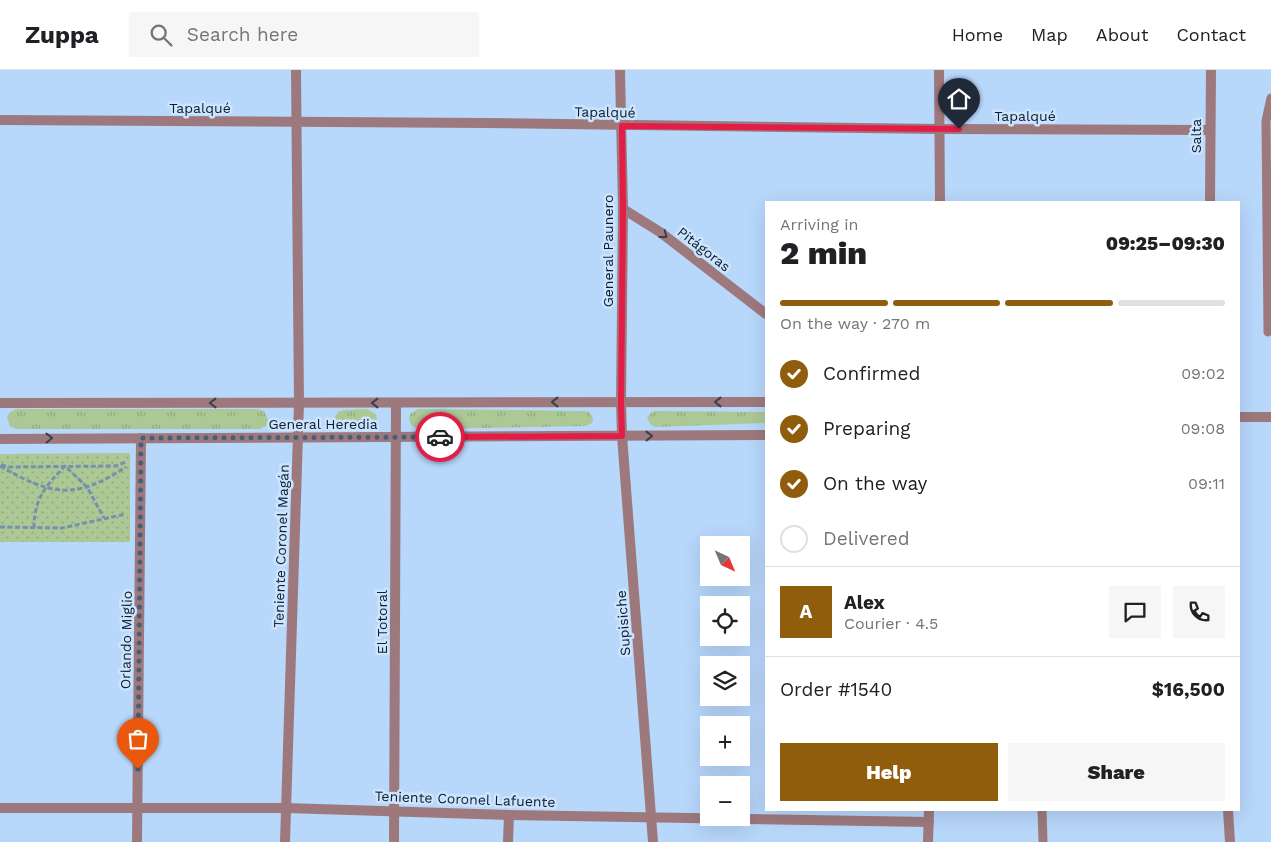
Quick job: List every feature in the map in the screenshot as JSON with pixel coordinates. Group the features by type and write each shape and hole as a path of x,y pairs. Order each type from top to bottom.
{"street":[{"name":"Teniente Coronel Magán","path":"285,842 299,403 296,70"},
{"name":"General Paunero","path":"620,70 623,209 621,402"},
{"path":"939,70 940,201"},
{"name":"Salta","path":"1210,201 1211,70"},
{"name":"Tapalqué","path":"0,120 1210,130"},
{"name":"Pitágoras","path":"623,209 660,232 765,313"},
{"name":"Supisiche","path":"621,402 653,842"},
{"name":"General Heredia","path":"0,403 765,402"},
{"name":"El Totoral","path":"394,842 396,403"},
{"path":"1240,417 1271,417"},
{"name":"General Heredia","path":"0,439 765,435"},
{"name":"Orlando Miglio","path":"137,842 141,438"},
{"name":"Teniente Coronel Lafuente","path":"0,808 286,808 509,815 929,822"},
{"path":"928,842 929,811"},
{"path":"1228,811 1230,842"},
{"path":"508,842 509,815"}],"lane":[{"path":"1268,332 1266,121 1271,98"},
{"path":"1042,811 1043,842"}],"path":[{"path":"0,465 10,467 115,466 141,458"},
{"path":"0,465 22,478 57,490 87,487 117,473 141,458"},
{"path":"65,466 87,487 104,518"},
{"path":"34,528 34,518 39,498 45,487 65,466"},
{"path":"0,527 62,528 141,512"}],"green space":[{"path":"16,409 258,409 264,411 268,420 266,426 260,429 16,429 10,426 7,417 10,412"},
{"path":"367,409 376,414 377,423 370,429 340,428 335,424 334,418 338,412"},
{"path":"418,409 584,411 589,412 593,418 592,423 586,426 421,429 412,426 409,420 410,414"},
{"path":"654,411 765,412 765,423 656,427 651,425 647,418"},
{"path":"130,453 130,542 0,542 0,454"}],"way so far":[{"path":"138,769 141,438 440,437"}],"route":[{"path":"440,437 622,436 622,126 959,129"}]}
